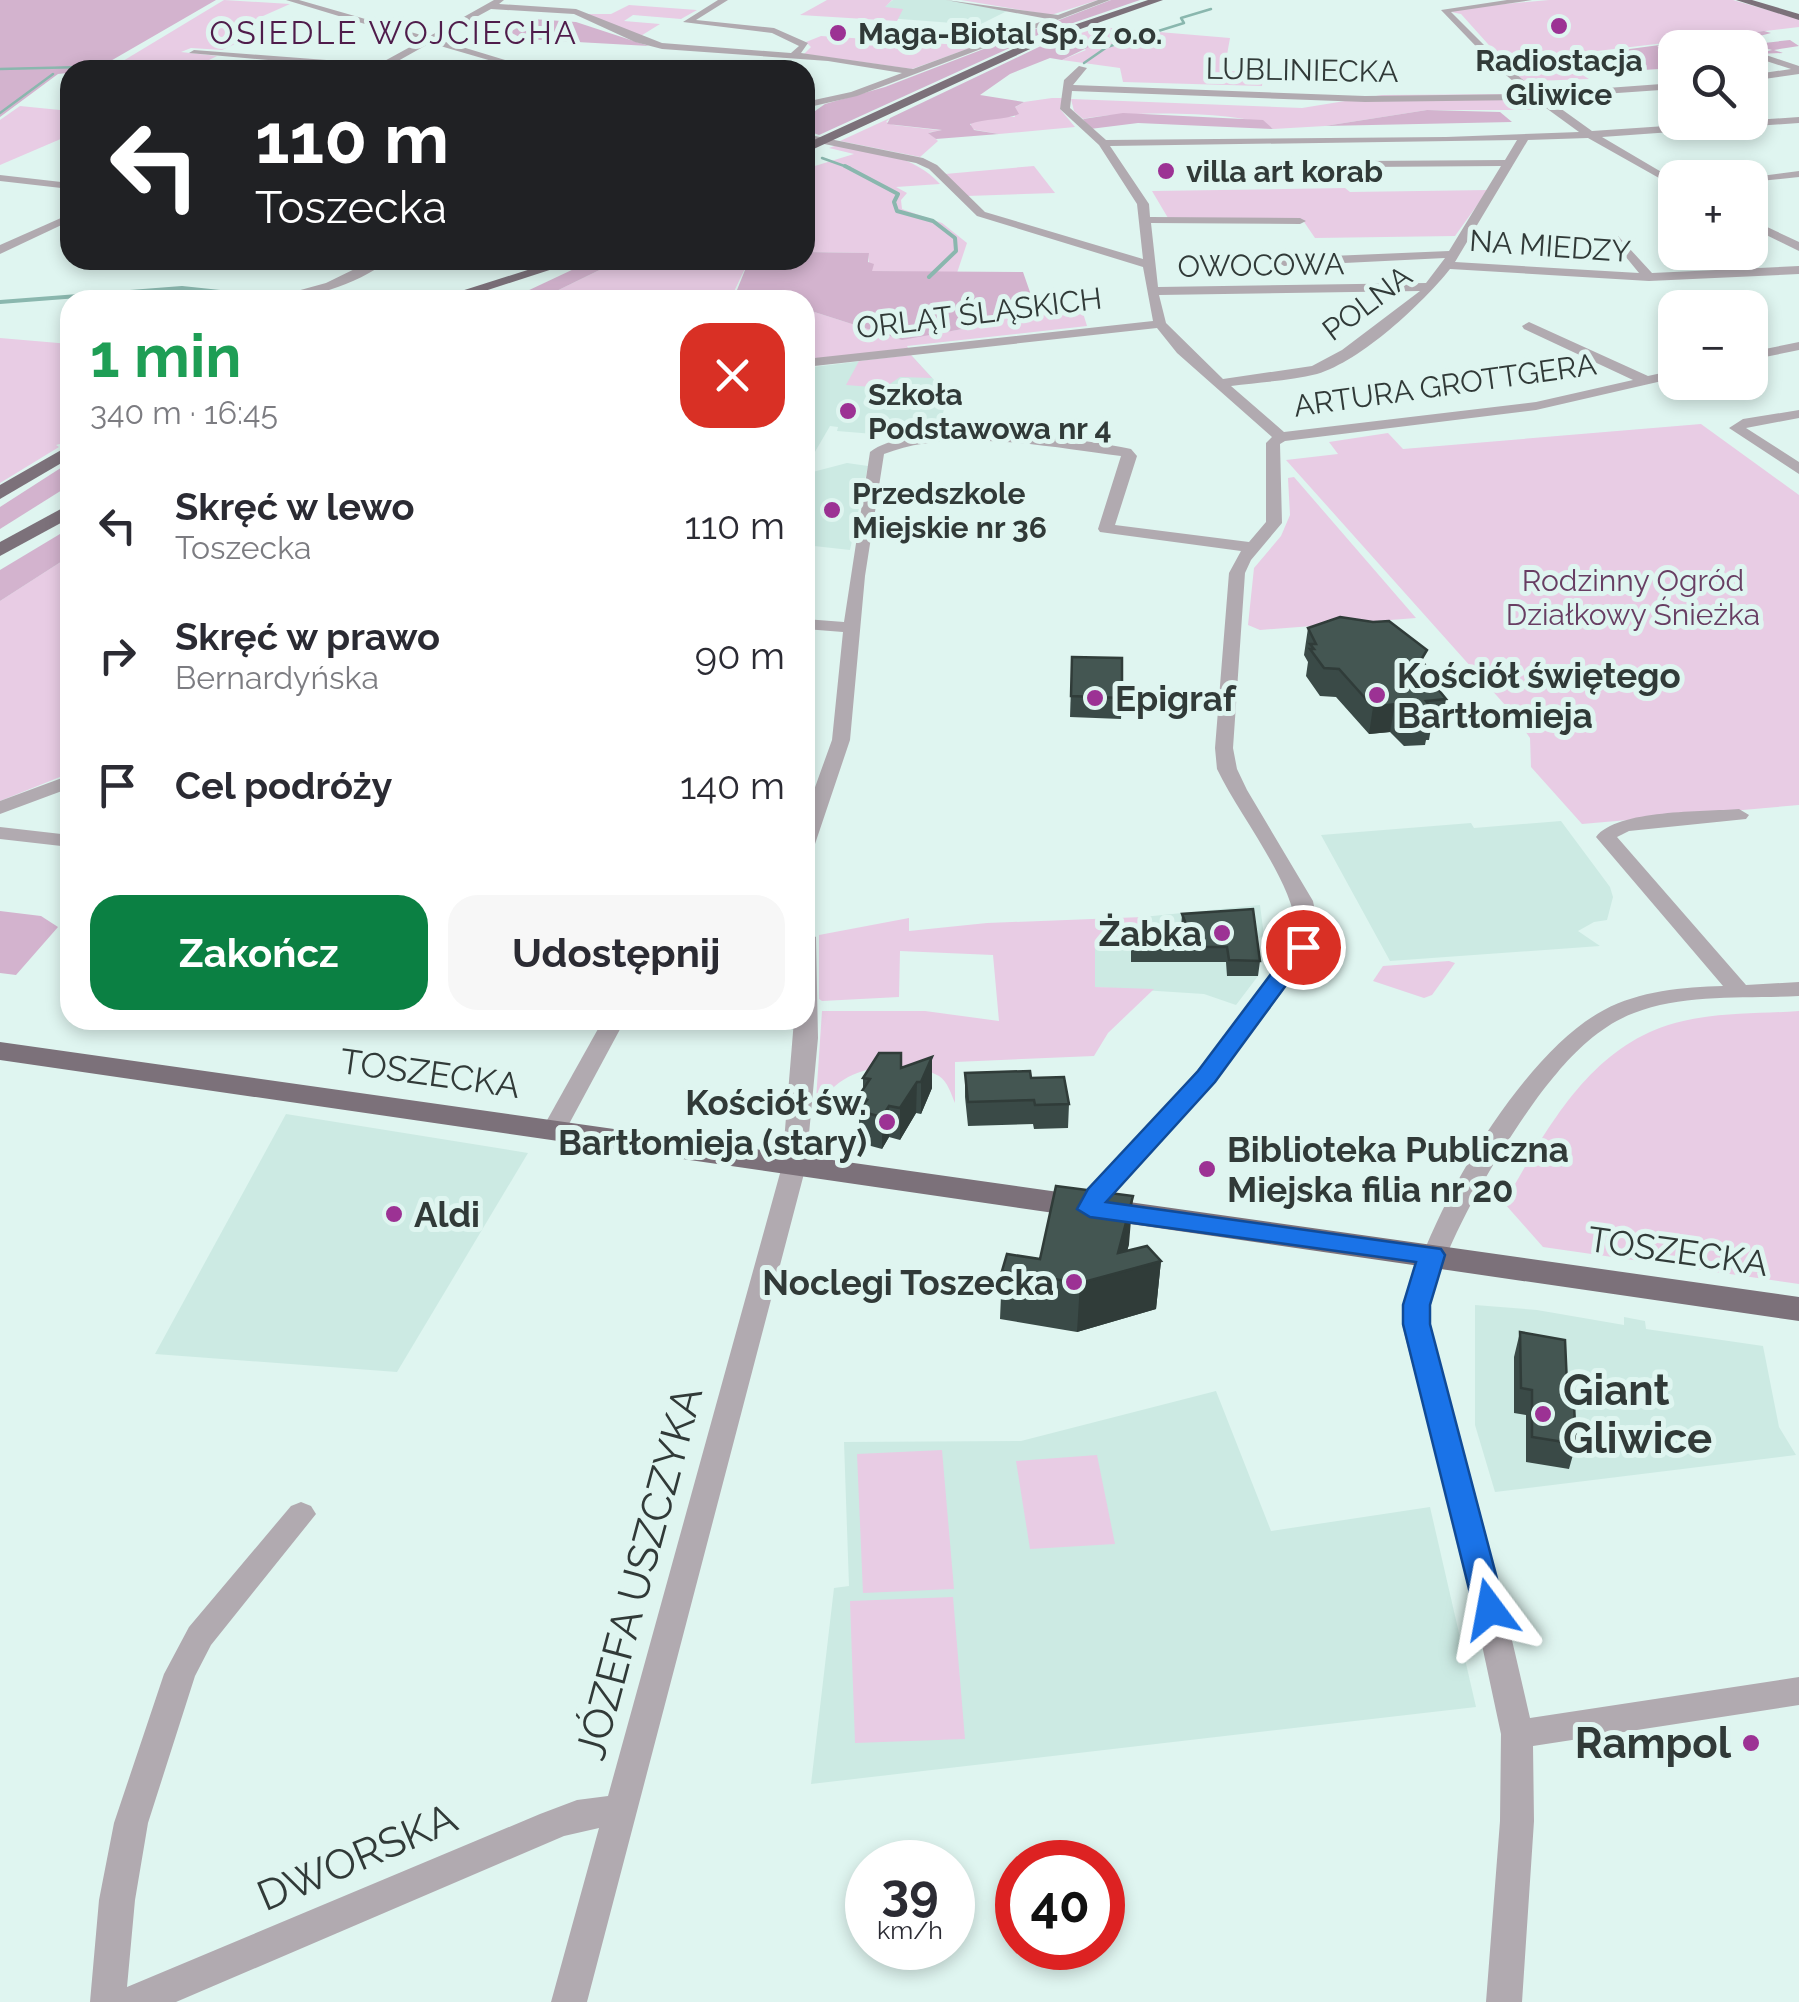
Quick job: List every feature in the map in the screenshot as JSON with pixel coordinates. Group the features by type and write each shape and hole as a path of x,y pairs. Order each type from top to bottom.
{"main road":[{"path":"815,144 1048,36 1158,0"},
{"path":"1742,0 1799,16"},
{"path":"474,290 539,270"},
{"path":"506,290 548,270"},
{"path":"0,492 60,456"},
{"path":"0,550 60,516"},
{"name":"TOSZECKA","path":"0,1052 1799,1309"}],"street":[{"path":"290,0 498,60"},
{"path":"394,60 500,0"},
{"path":"724,0 687,22 782,33 805,45 794,56"},
{"path":"950,0 1059,18"},
{"path":"815,101 833,100 915,72 1106,0"},
{"path":"1435,4 1448,8 1528,0"},
{"path":"490,6 582,10 649,44 794,56 915,72"},
{"path":"1448,8 1446,11 1500,68 1590,134 1658,174"},
{"path":"194,53 274,60"},
{"path":"1768,59 1799,70"},
{"path":"1082,68 1068,80 1066,109 1102,143 1143,204 1152,292 1160,324 1168,336 1281,436 1274,444 1274,522 1237,573 1224,748 1227,769 1237,790 1302,901 1308,932 1287,971 1226,1053 1097,1196 1090,1209"},
{"path":"1768,75 1799,70"},
{"name":"LUBLINIECKA","path":"1066,88 1365,99 1536,96 1658,87"},
{"path":"1102,143 1520,138 1799,120"},
{"name":"POLNA","path":"1221,383 1300,374 1326,364 1392,321 1431,287 1450,260 1523,139 1520,138"},
{"path":"815,139 924,162 981,214 1150,265"},
{"path":"1364,164 1508,162"},
{"path":"1768,178 1799,174"},
{"path":"0,178 60,185"},
{"path":"1147,220 1300,221"},
{"path":"0,250 60,222"},
{"path":"1768,230 1787,228"},
{"path":"1768,232 1799,247"},
{"name":"NA MIEDZY","path":"1618,240 1649,277"},
{"name":"NA MIEDZY","path":"1284,262 1380,259 1426,253 1450,260 1649,277 1799,270"},
{"path":"313,290 363,270"},
{"name":"OWOCOWA","path":"1152,292 1431,287"},
{"name":"ORLĄT ŚLĄSKICH","path":"815,362 1160,324"},
{"path":"1528,326 1647,381"},
{"path":"1768,352 1799,346"},
{"name":"ARTURA GROTTGERA","path":"1281,436 1536,406 1658,378"},
{"path":"1799,414 1748,422 1736,428 1799,469"},
{"path":"815,812 841,740 877,452 895,444 982,438 1126,452 1130,456 1106,529 1254,548"},
{"path":"815,625 852,628"},
{"path":"0,808 60,784"},
{"path":"1740,815 1626,825 1606,837 1741,993"},
{"path":"0,833 60,841"},
{"path":"1504,2002 1517,1821 1517,1734 1482,1574 1416,1324 1416,1305 1432,1255 1523,1100 1568,1048 1623,1009 1653,1000 1799,988"},
{"path":"552,1131 608,1030"},
{"name":"JÓZEFA USZCZYKA","path":"569,2002 794,1166 806,1030"},
{"path":"108,2002 117,1900 131,1823 180,1674 200,1636 300,1514"},
{"path":"1517,1734 1799,1691"},
{"name":"DWORSKA","path":"134,2002 564,1820 619,1810"}],"shaded area":[{"path":"0,0 216,0 112,60 60,60 60,74 0,117"},
{"path":"893,0 947,0 1009,10 979,25 887,18 882,9"},
{"path":"1111,0 1140,0 1038,35 815,134 815,111 825,104 885,87"},
{"path":"532,19 576,22 649,46 523,39 510,32"},
{"path":"1790,40 1799,46 1774,50 1783,53 1768,54 1772,50 1768,49 1768,43"},
{"path":"1043,45 1091,46 1062,60 1050,58 1010,74 980,95 1024,102 1015,107 1019,114 970,124 974,130 999,134 936,139 928,133 942,130 887,124 890,118"},
{"path":"1658,45 1658,69 1580,74 1555,59"},
{"path":"1427,110 1500,112 1512,122 1325,126"},
{"path":"1123,113 1263,120 1273,129 1138,123 1090,129 1083,119"},
{"path":"815,252 869,253 868,262 874,264 872,271 1023,272 1031,295 1031,312 997,313 990,324 902,340 815,312 815,290 737,290 745,270 815,270"},
{"path":"572,270 600,270 558,290 529,290"},
{"path":"911,355 947,394 938,438 915,439 902,431 889,431 886,435 837,431 838,427 830,426 815,452 815,367"},
{"name":"Przedszkole Miejskie nr 36","path":"847,463 868,466 850,550 815,546 815,471"},
{"path":"60,468 60,491 0,529 0,507"},
{"path":"60,534 60,562 0,601 0,570"},
{"path":"1561,821 1610,887 1613,897 1607,920 1578,931 1600,946 1390,961 1321,835 1471,823 1474,828"},
{"path":"1260,905 1264,936 1253,941 1258,976 1236,1005 1204,994 1095,987 1095,945 1160,946 1143,917"},
{"path":"0,911 41,916 58,927 16,975 0,973"},
{"path":"286,1114 528,1153 397,1372 155,1354"},
{"path":"1475,1305 1537,1310 1624,1325 1624,1317 1645,1321 1646,1329 1763,1346 1779,1427 1796,1455 1495,1492 1475,1425"},
{"path":"1216,1391 1271,1531 1430,1507 1476,1707 811,1784 834,1588 849,1586 844,1442 1021,1441"}],"green space":[{"path":"224,0 290,4 243,25 270,28 222,50 191,48 181,52 217,56 209,60 125,60"},
{"path":"827,0 892,0 885,7 903,9 897,21 800,15"},
{"path":"961,0 1098,0 1051,15"},
{"path":"1549,0 1733,0 1799,19 1799,27 1768,31 1658,30 1658,44 1557,59 1589,79 1533,81 1547,94 1543,94 1514,73 1461,14 1451,12"},
{"path":"629,5 697,10 681,19 633,15 624,21 660,24 639,37 582,14 611,14"},
{"path":"1100,27 1230,38 1224,71 1263,72 1262,86 1123,82 1120,68 1062,60 1086,50 1079,43 1043,45"},
{"path":"821,36 976,46 912,69 804,54 811,47 806,42"},
{"path":"1516,94 1544,110 1427,110 1325,126 1273,129 1239,118 1212,115 1083,119 1074,111 1071,99 1302,108 1382,95"},
{"path":"1063,98 1060,109 1075,127 999,134 971,129 971,123 993,117 1015,117 1014,108 1024,102"},
{"path":"20,106 60,110 60,139 0,165 0,120"},
{"path":"890,118 886,122 894,125 945,131 929,132 938,141 920,157 840,141"},
{"path":"837,145 906,161 940,184 896,187 907,193 901,200 902,209 942,223 967,243 957,273 870,271 868,253 815,252 815,166 854,154 829,148"},
{"path":"1034,166 1055,193 967,196 945,174"},
{"path":"1345,188 1350,192 1488,190 1455,236 1315,238 1302,219 1168,218 1152,191"},
{"path":"600,270 744,270 735,290 558,290"},
{"path":"1024,311 1083,313 1087,326 907,346 909,350 816,362 815,312 899,339 989,325 992,316"},
{"path":"0,338 60,343 60,444 56,445 59,447 0,483"},
{"path":"911,355 932,378 900,377 884,388 846,385 859,361"},
{"name":"Rodzinny Ogród Działkowy Śnieżka","path":"1701,424 1799,495 1799,805 1582,824 1531,767 1530,738 1514,715 1286,460 1338,454 1329,442 1388,433 1403,449"},
{"path":"1294,477 1416,618 1260,630 1248,625 1254,568 1281,536 1290,515 1288,478"},
{"path":"60,562 60,777 0,801 0,601"},
{"path":"1143,917 1161,947 1095,945 1095,987 1154,989 1108,1033 1094,1056 955,1062 955,1103 939,1076 892,1066 859,1072 844,1079 823,1101 816,1100 822,1011 925,1011 999,1021 993,955 900,951 899,997 822,1001 819,935 909,918 909,931 987,923"},
{"path":"1455,963 1432,995 1424,998 1373,981 1383,966"},
{"path":"1799,1011 1799,1284 1543,1247 1504,1203 1573,1095 1617,1051 1644,1035 1690,1019"},
{"path":"942,1450 954,1589 863,1593 857,1454"},
{"path":"1097,1455 1115,1544 1030,1549 1016,1461"},
{"path":"953,1597 965,1739 855,1743 850,1601"}],"building":[{"path":"1340,617 1389,621 1427,650 1421,660 1446,699 1426,701 1434,712 1430,712 1430,717 1409,718 1395,704 1373,707 1339,669 1324,668 1310,649 1314,649 1310,644 1316,644 1308,628"},
{"path":"1072,657 1122,658 1122,698 1071,696"},
{"path":"1253,909 1260,961 1229,960 1227,947 1132,947 1131,935 1188,929 1182,914"},
{"path":"879,1053 901,1053 901,1068 932,1057 921,1082 917,1082 900,1108 889,1106 882,1117 859,1111 867,1100 858,1097 870,1079 863,1078"},
{"path":"1030,1071 1031,1078 1064,1077 1069,1104 1035,1105 1034,1100 968,1102 965,1073"},
{"path":"1056,1186 1133,1196 1118,1253 1147,1246 1161,1261 1080,1283 1002,1271 1007,1254 1040,1259"},
{"path":"1520,1332 1565,1340 1567,1384 1573,1385 1576,1444 1532,1437 1532,1390 1521,1388"}],"waterway":[{"path":"1084,63 1107,47 1184,23 1181,18 1211,9"},
{"path":"0,69 60,68"},
{"path":"0,113 53,74"},
{"path":"822,158 846,167"},
{"path":"846,167 898,194 894,202 897,211 933,221 955,238 956,251 929,277"},
{"path":"156,290 201,290"},
{"path":"0,302 60,297"}],"place":[{"name":"Radiostacja Gliwice","path":"1559,26"},
{"name":"Maga-Biotal Sp. z o.o.","path":"838,33"},
{"name":"villa art korab","path":"1166,171"},
{"name":"Szkoła Podstawowa nr 4","path":"848,411"},
{"name":"Przedszkole Miejskie nr 36","path":"832,510"},
{"name":"Kościół świętego Bartłomieja","path":"1377,695"},
{"name":"Epigraf","path":"1095,698"},
{"name":"Żabka","path":"1222,933"},
{"name":"Kościół św. Bartłomieja (stary)","path":"887,1122"},
{"name":"Biblioteka Publiczna Miejska filia nr 20","path":"1207,1169"},
{"name":"Aldi","path":"394,1214"},
{"name":"Noclegi Toszecka","path":"1074,1282"},
{"name":"Giant Gliwice","path":"1543,1414"},
{"name":"Rampol","path":"1751,1743"}],"district":[{"name":"OSIEDLE WOJCIECHA","path":"394,32"}],"route":[{"path":"1303,947 1206,1077 1097,1196 1090,1209 1241,1226 1432,1255 1416,1305 1416,1324 1490,1609"}]}
